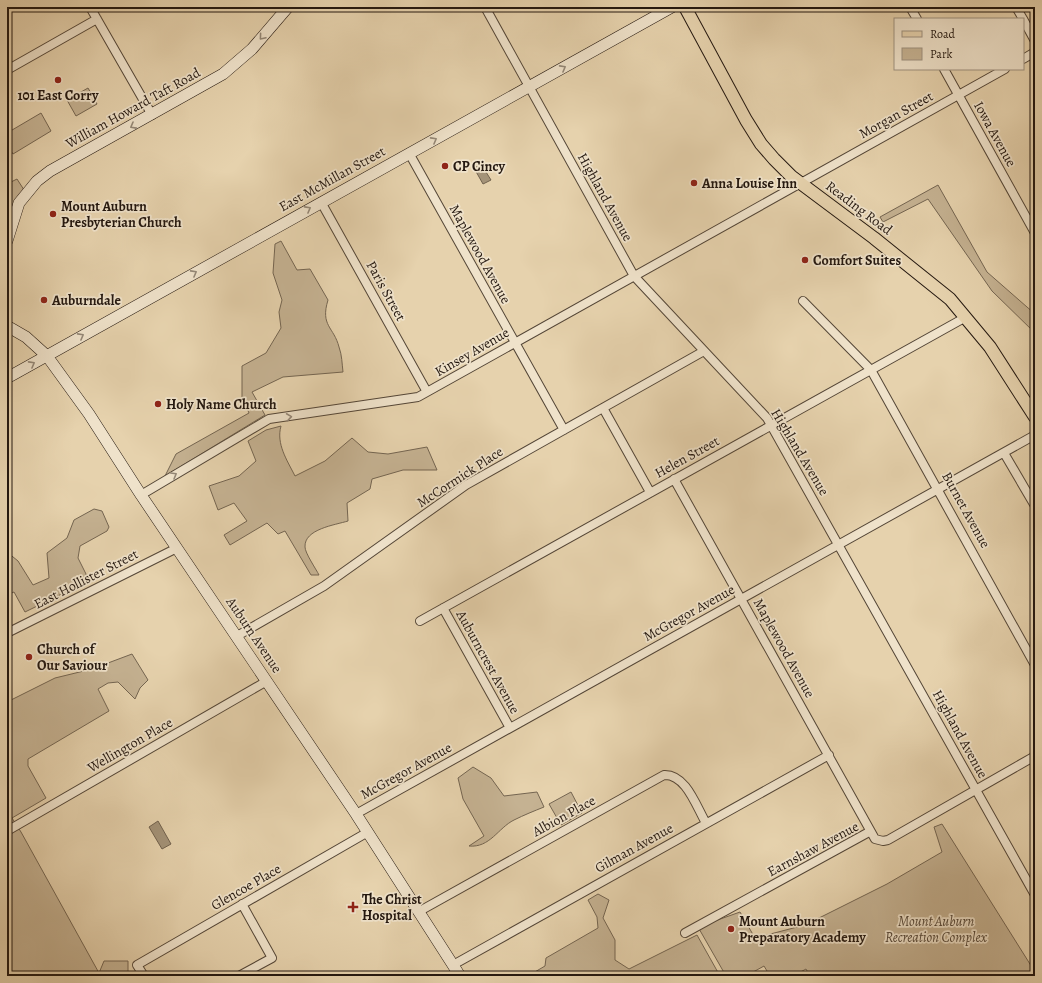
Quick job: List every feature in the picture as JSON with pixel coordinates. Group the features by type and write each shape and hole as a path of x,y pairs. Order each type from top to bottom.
{"main road":[{"name":"William Howard Taft Road","path":"7,241 19,202 37,181 50,171 223,74 252,49 288,7"},
{"name":"East McMillan Street","path":"7,378 672,7"},
{"name":"Reading Road","path":"685,8 761,144 774,159 801,183 932,283 966,317 990,347 1035,417"},
{"name":"Auburn Avenue","path":"7,326 26,337 47,356 89,414 141,495 368,832 460,976"}],"street":[{"path":"90,7 152,115"},
{"name":"Highland Avenue","path":"485,7 634,276 767,418 1035,895"},
{"path":"910,7 916,18"},
{"path":"1016,7 1022,18"},
{"path":"7,70 97,19"},
{"path":"1024,21 1035,41"},
{"path":"1024,58 1035,52"},
{"name":"Iowa Avenue","path":"945,70 1035,232"},
{"name":"Morgan Street","path":"801,183 1002,70"},
{"name":"Maplewood Avenue","path":"409,153 564,430"},
{"name":"Kinsey Avenue","path":"141,495 269,419 418,397 801,183"},
{"name":"Paris Street","path":"321,202 427,392"},
{"name":"Burnet Avenue","path":"803,301 871,370 1035,665"},
{"name":"Helen Street","path":"420,621 966,317"},
{"name":"McCormick Place","path":"236,636 324,586 466,485 704,351"},
{"path":"603,408 650,492"},
{"name":"McGregor Avenue","path":"356,814 1035,435"},
{"path":"1004,453 1035,506"},
{"name":"Maplewood Avenue","path":"674,479 829,755 869,832"},
{"name":"East Hollister Street","path":"7,633 177,548"},
{"name":"Auburncrest Avenue","path":"443,608 510,728"},
{"name":"Wellington Place","path":"7,831 267,681"},
{"name":"Gilman Avenue","path":"453,965 829,755"},
{"name":"Earnshaw Avenue","path":"685,933 869,832 874,839 884,842 888,840 1035,756"},
{"name":"Albion Place","path":"418,912 664,775 675,776 684,784 706,823"},
{"name":"Glencoe Place","path":"144,976 137,965 368,832"},
{"path":"239,976 272,958 242,904"}],"green space":[{"path":"88,88 97,104 76,116 67,100"},
{"path":"41,113 51,131 13,154 7,144 7,133"},
{"path":"17,179 26,193 7,241 7,184"},
{"path":"938,185 987,272 1035,314 1035,333 992,291 928,199 883,222 880,217"},
{"path":"281,241 297,270 310,269 328,300 326,309 327,321 337,340 343,372 283,377 252,392 265,415 165,476 176,454 249,413 242,397 242,366 266,353 281,328 279,312 282,300 273,273 275,244"},
{"path":"281,426 281,446 295,476 325,461 352,438 368,452 388,454 427,447 437,470 403,470 372,479 370,489 347,503 348,521 328,526 309,536 306,541 305,550 319,575 311,575 285,531 278,534 267,523 230,545 224,535 247,521 234,503 218,510 209,486 239,476 256,461 248,441 266,430"},
{"path":"94,509 102,511 109,527 107,531 80,546 78,558 86,574 84,583 25,612 14,592 7,595 7,552 18,561 33,585 49,578 47,553 67,538 74,520"},
{"path":"132,654 148,680 140,688 135,699 118,682 108,683 98,689 109,711 28,759 28,766 46,798 12,818 99,973 104,961 128,961 128,976 7,976 7,702 55,678 92,669"},
{"path":"473,767 491,778 504,796 537,792 544,807 508,823 483,844 469,846 484,836 463,799 458,778"},
{"path":"571,792 582,813 561,825 549,804"},
{"name":"Mount Auburn Recreation Complex","path":"942,824 1035,972 1035,976 810,976 806,969 793,976 770,976 764,966 746,976 726,976 698,927 740,912 755,938 805,925 887,884 942,852 934,827"},
{"path":"598,894 609,900 603,918 615,940 615,960 629,969 697,935 720,976 528,976 545,966 546,958 598,928 597,917 588,900"}],"shaded area":[{"path":"481,164 491,180 483,184 474,168"},
{"path":"158,821 171,844 162,849 149,827"}],"place":[{"name":"101 East Corry","path":"58,80"},
{"name":"CP Cincy","path":"445,166"},
{"name":"Anna Louise Inn","path":"694,183"},
{"name":"Mount Auburn Presbyterian Church","path":"53,214"},
{"name":"Comfort Suites","path":"805,260"},
{"name":"Auburndale","path":"44,300"},
{"name":"Holy Name Church","path":"158,404"},
{"name":"Church of Our Saviour","path":"29,657"},
{"name":"The Christ Hospital","path":"353,907"},
{"name":"Mount Auburn Preparatory Academy","path":"731,929"}]}
